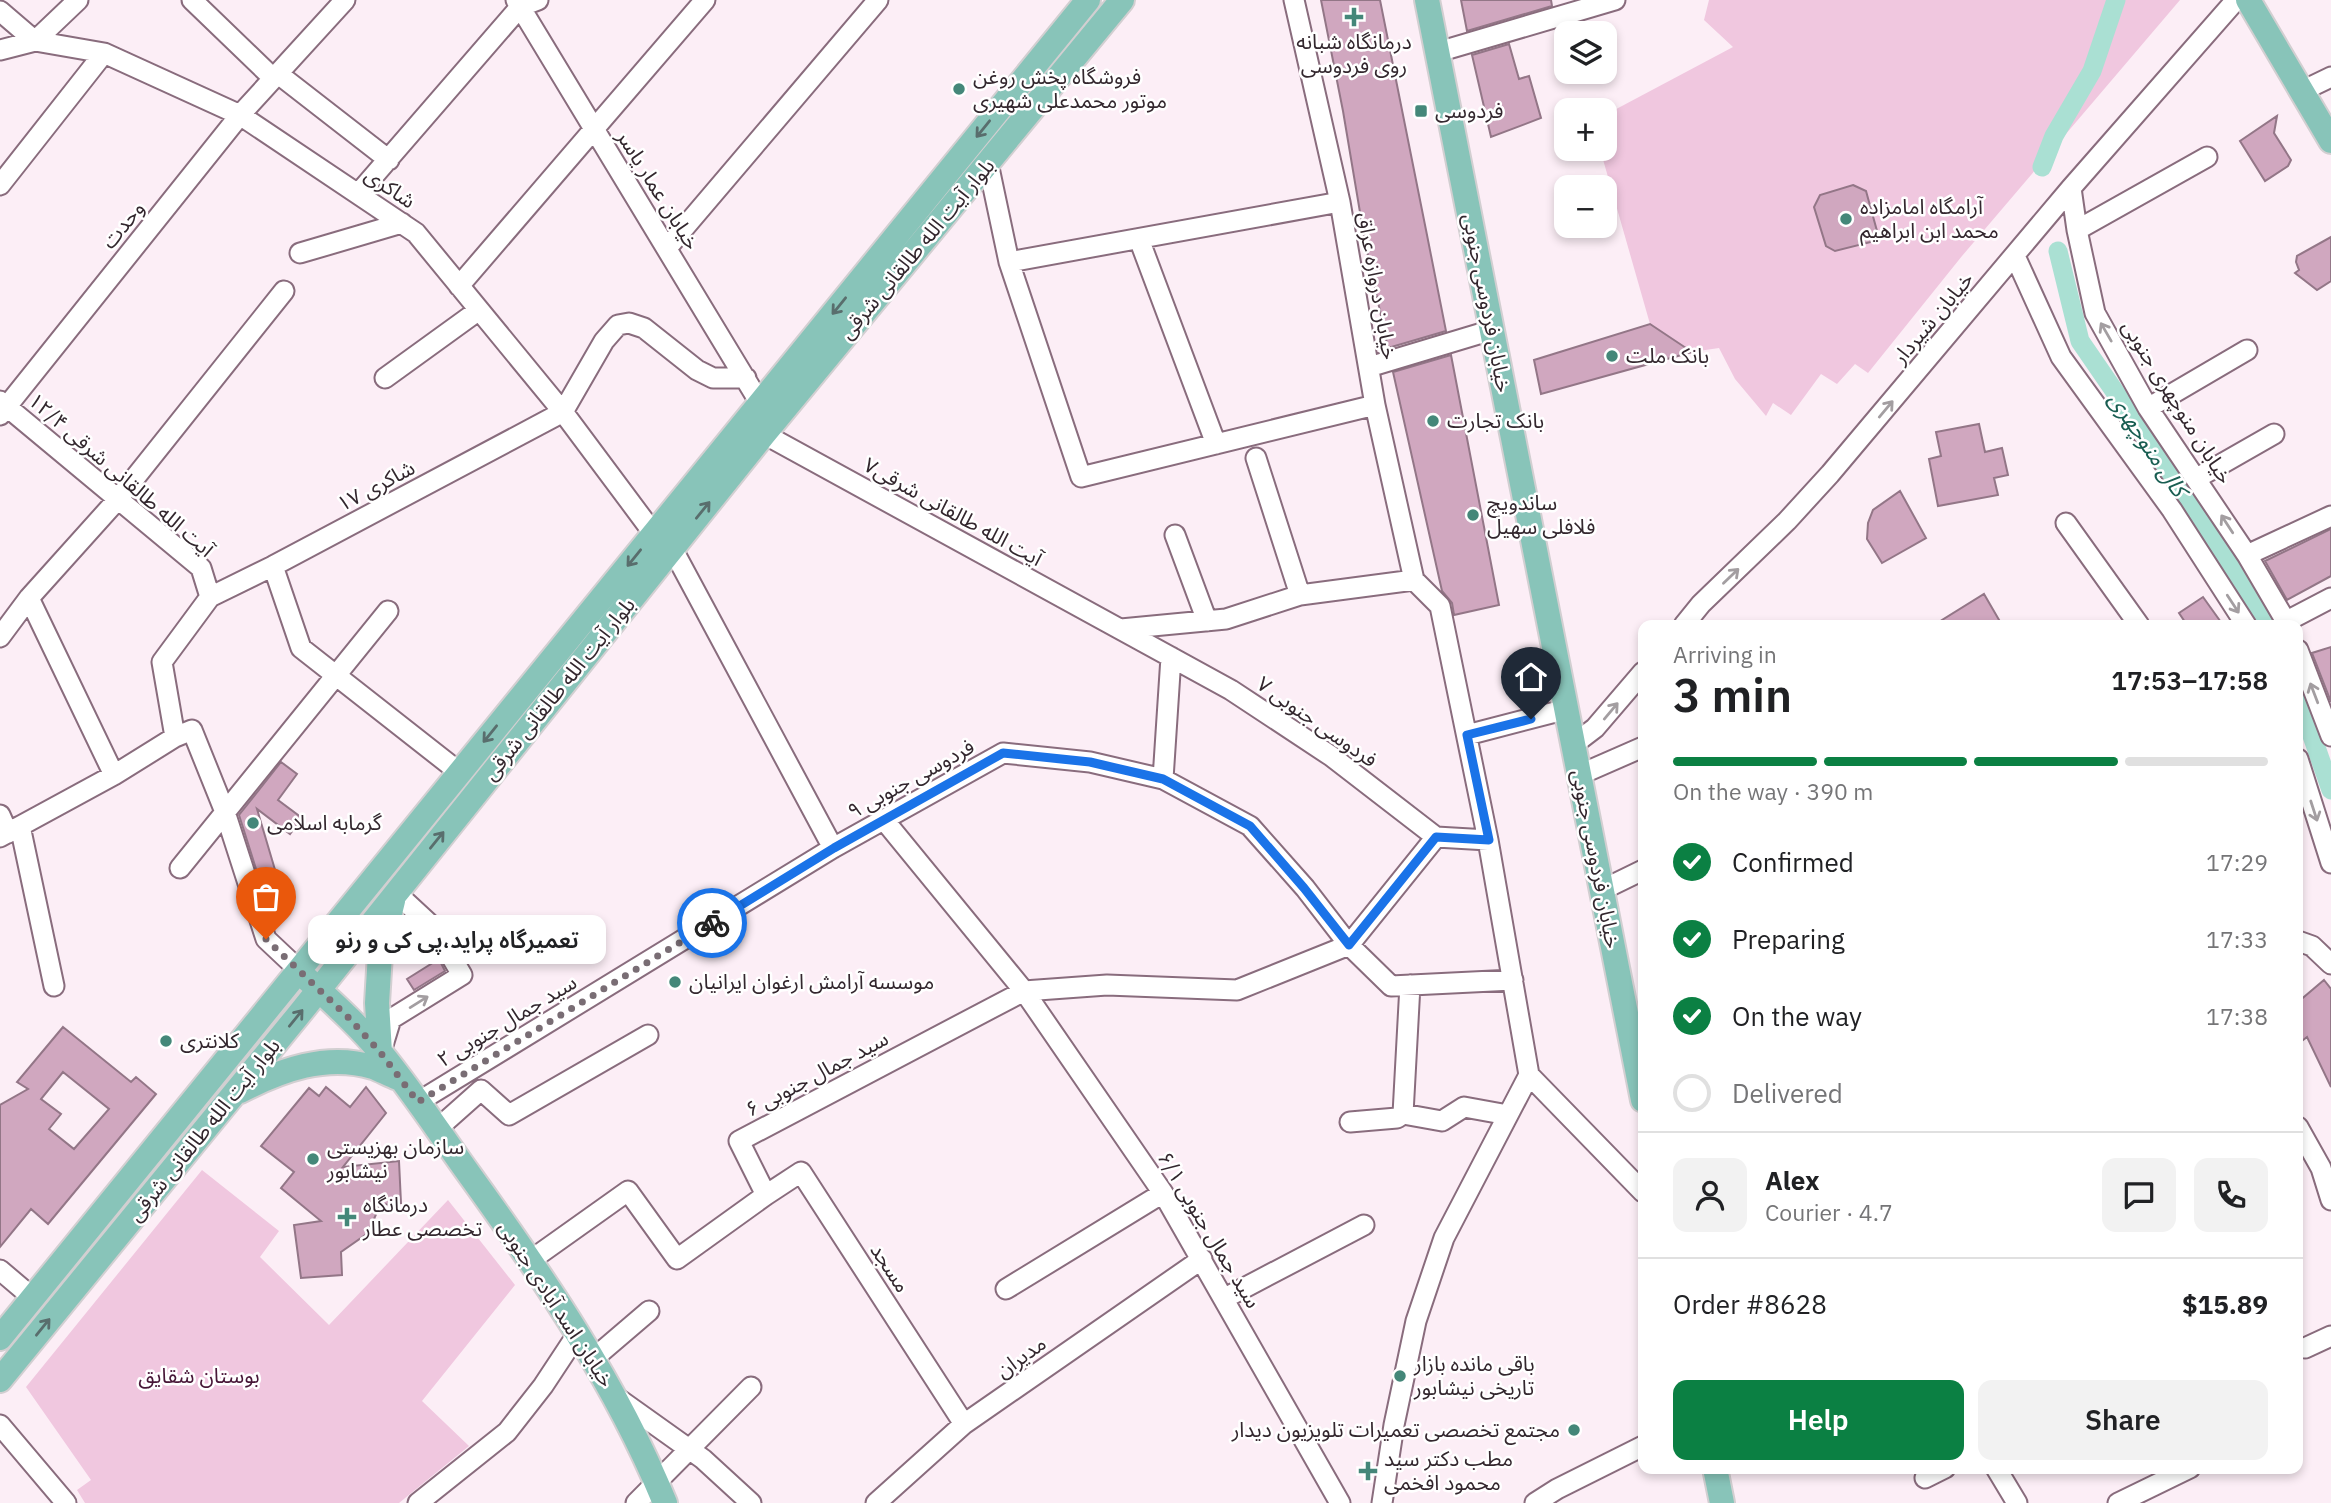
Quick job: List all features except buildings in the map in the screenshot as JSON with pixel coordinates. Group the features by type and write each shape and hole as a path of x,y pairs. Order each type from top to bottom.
{"main road":[{"name":"بلوار آیت الله طالقانی شرقی","path":"0,1380 395,892 663,541 760,403 1088,0"},
{"name":"بلوار آیت الله طالقانی شرقی","path":"0,1338 459,772 663,541 764,434 1122,0"},
{"name":"خیابان فردوسی جنوبی","path":"1427,0 1638,1074"},
{"path":"2248,0 2331,141"},
{"path":"380,1052 377,1003 380,954 395,892"},
{"name":"خیابان اسد آبادی جنوبی","path":"300,971 380,1052 531,1260 594,1358 661,1493"},
{"path":"232,1095 268,1076 290,1068 318,1063 341,1062 373,1067 402,1080"},
{"path":"1717,1474 1722,1503"}],"street":[{"path":"0,50 35,41 78,0"},
{"path":"192,0 275,75 389,160"},
{"name":"وحدت","path":"2,408 240,115 345,0"},
{"path":"459,285 705,0"},
{"path":"667,248 878,0"},
{"name":"خیابان دروازه عراق","path":"1294,0 1340,202 1375,405 1414,580"},
{"path":"1438,52 1615,0"},
{"name":"خیابان شیردار","path":"1688,620 1821,484 2071,187 2236,0"},
{"path":"358,194 525,3"},
{"name":"خیابان عمار یاسر","path":"525,3 593,128 760,403"},
{"path":"0,11 35,41"},
{"name":"شاکری","path":"35,41 104,53 240,115 416,233 563,412 663,541 834,848"},
{"path":"0,185 104,53"},
{"path":"2302,91 2331,78"},
{"path":"2077,230 2207,157"},
{"path":"988,163 1009,262 1081,477 1375,405"},
{"name":"خیابان منوچهری جنوبی","path":"2071,187 2077,230 2095,313 2148,408 2247,555 2285,620"},
{"path":"1009,262 1340,202"},
{"path":"300,253 402,223"},
{"path":"1139,239 1216,444"},
{"path":"2015,256 2061,357 2172,510 2243,620"},
{"path":"0,637 29,598 118,499 284,291"},
{"path":"385,378 479,310"},
{"path":"563,412 604,341 618,325 624,323 644,328 697,370 713,378 746,378"},
{"path":"1369,367 1492,330"},
{"path":"2148,408 2247,350"},
{"name":"آیت الله طالقانی شرقی ۱۲/۴","path":"2,408 201,568 210,597"},
{"name":"شاکری ۱۷","path":"210,597 563,412"},
{"name":"آیت الله طالقانی شرقی۷","path":"764,434 1121,629"},
{"path":"2197,478 2274,434"},
{"path":"1256,458 1300,594"},
{"path":"2247,555 2331,516"},
{"path":"2066,523 2135,620"},
{"path":"1175,535 1207,621"},
{"path":"273,566 301,648 459,772"},
{"path":"1121,629 1226,619 1300,594 1414,580 1440,606 1489,840 1529,1075 1638,1187"},
{"path":"175,737 162,662 210,597"},
{"path":"29,598 114,775"},
{"path":"2292,620 2331,598"},
{"path":"180,868 388,611"},
{"name":"فردوسی جنوبی ۷","path":"1121,629 1230,690 1331,756 1436,837"},
{"path":"1163,779 1171,657"},
{"path":"2303,662 2330,728"},
{"path":"1573,744 1595,729 1638,678"},
{"path":"1467,735 1567,709"},
{"path":"54,986 7,828 114,775 175,737 192,730 225,812 266,939 300,971"},
{"path":"1579,775 1638,749"},
{"name":"فردوسی جنوبی ۹","path":"834,848 1003,753 1090,762 1163,779 1250,826 1349,945 1391,986 1513,980"},
{"path":"2303,775 2331,863"},
{"name":"سید جمال جنوبی ۶/۱","path":"884,820 1024,990 1163,1193 1340,1503"},
{"path":"1024,990 1107,985 1237,990 1349,945 1436,837 1489,840"},
{"name":"سید جمال جنوبی ۲","path":"418,1102 834,848"},
{"path":"1602,890 1638,872"},
{"path":"380,1052 391,1019 461,975 435,929 395,892"},
{"path":"2303,943 2312,946 2331,964"},
{"path":"1404,1114 1410,985"},
{"name":"سید جمال جنوبی ۶","path":"766,1195 739,1141 1024,990"},
{"path":"436,1129 481,1090 509,1115 648,1035"},
{"path":"1382,1503 1394,1425 1416,1321 1444,1238 1529,1075"},
{"path":"1350,1122 1397,1118 1404,1114 1442,1121 1464,1107 1508,1115"},
{"path":"2303,1136 2321,1168 2331,1200"},
{"name":"مسجد","path":"766,1195 801,1172 964,1424"},
{"path":"531,1260 628,1191 677,1259 766,1195"},
{"path":"1006,1289 1163,1193"},
{"path":"1225,1298 1364,1225"},
{"name":"مدیران","path":"876,1503 964,1424 1202,1259"},
{"path":"0,1270 33,1298"},
{"path":"594,1358 649,1311"},
{"path":"418,1503 439,1497 507,1432 543,1386 578,1333"},
{"path":"2305,1348 2331,1336"},
{"path":"636,1503 661,1493 688,1449 751,1387"},
{"path":"615,1396 704,1459 751,1503"},
{"path":"0,1425 66,1503"},
{"path":"1535,1503 1638,1448"},
{"path":"1925,1478 1933,1474"},
{"path":"2000,1474 2017,1503"},
{"path":"2118,1503 2178,1474"}],"green space":[{"path":"1709,0 2180,0 1962,256 1868,373 1855,364 1837,384 1821,374 1791,415 1773,403 1766,416 1735,379 1719,348 1692,352 1650,324 1617,208 1617,175 1607,175 1603,161 1617,161 1617,109 1733,47 1704,20"},
{"name":"بوستان شقایق","path":"202,1170 279,1231 260,1257 329,1325 448,1200 515,1285 422,1401 469,1446 399,1503 85,1503 77,1490 91,1480 26,1387"}],"waterway":[{"path":"2042,167 2054,136 2092,71 2116,0"},
{"name":"کال منوچهری","path":"2058,251 2080,341 2196,510 2266,620"},
{"name":"کال منوچهری","path":"2303,710 2331,790"}],"way so far":[{"path":"266,939 350,1019 380,1052 418,1102 712,923"}],"place":[{"name":"درمانگاه شبانه روی فردوسی","path":"1354,17"},
{"name":"فروشگاه پخش روغن موتور محمدعلی شهیری","path":"959,89"},
{"name":"فردوسی","path":"1421,111"},
{"name":"آرامگاه امامزاده محمد ابن ابراهیم","path":"1846,219"},
{"name":"بانک ملت","path":"1612,356"},
{"name":"بانک تجارت","path":"1433,421"},
{"name":"ساندویچ فلافلی سهیل","path":"1473,515"},
{"name":"گرمابه اسلامی","path":"253,823"},
{"name":"تعمیرگاه پراید،پی کی و رنو","path":"266,939"},
{"name":"موسسه آرامش ارغوان ایرانیان","path":"675,982"},
{"name":"کلانتری","path":"166,1041"},
{"name":"سازمان بهزیستی نیشابور","path":"313,1159"},
{"name":"درمانگاه تخصصی عطار","path":"347,1217"},
{"name":"باقی مانده بازار تاریخی نیشابور","path":"1400,1376"},
{"name":"مجتمع تخصصی تعمیرات تلویزیون دیدار","path":"1574,1430"},
{"name":"مطب دکتر سید محمود افخمی","path":"1368,1471"}],"route":[{"path":"712,923 834,848 1003,753 1090,762 1163,779 1250,826 1349,945 1436,837 1489,840 1467,735 1531,719"}]}
